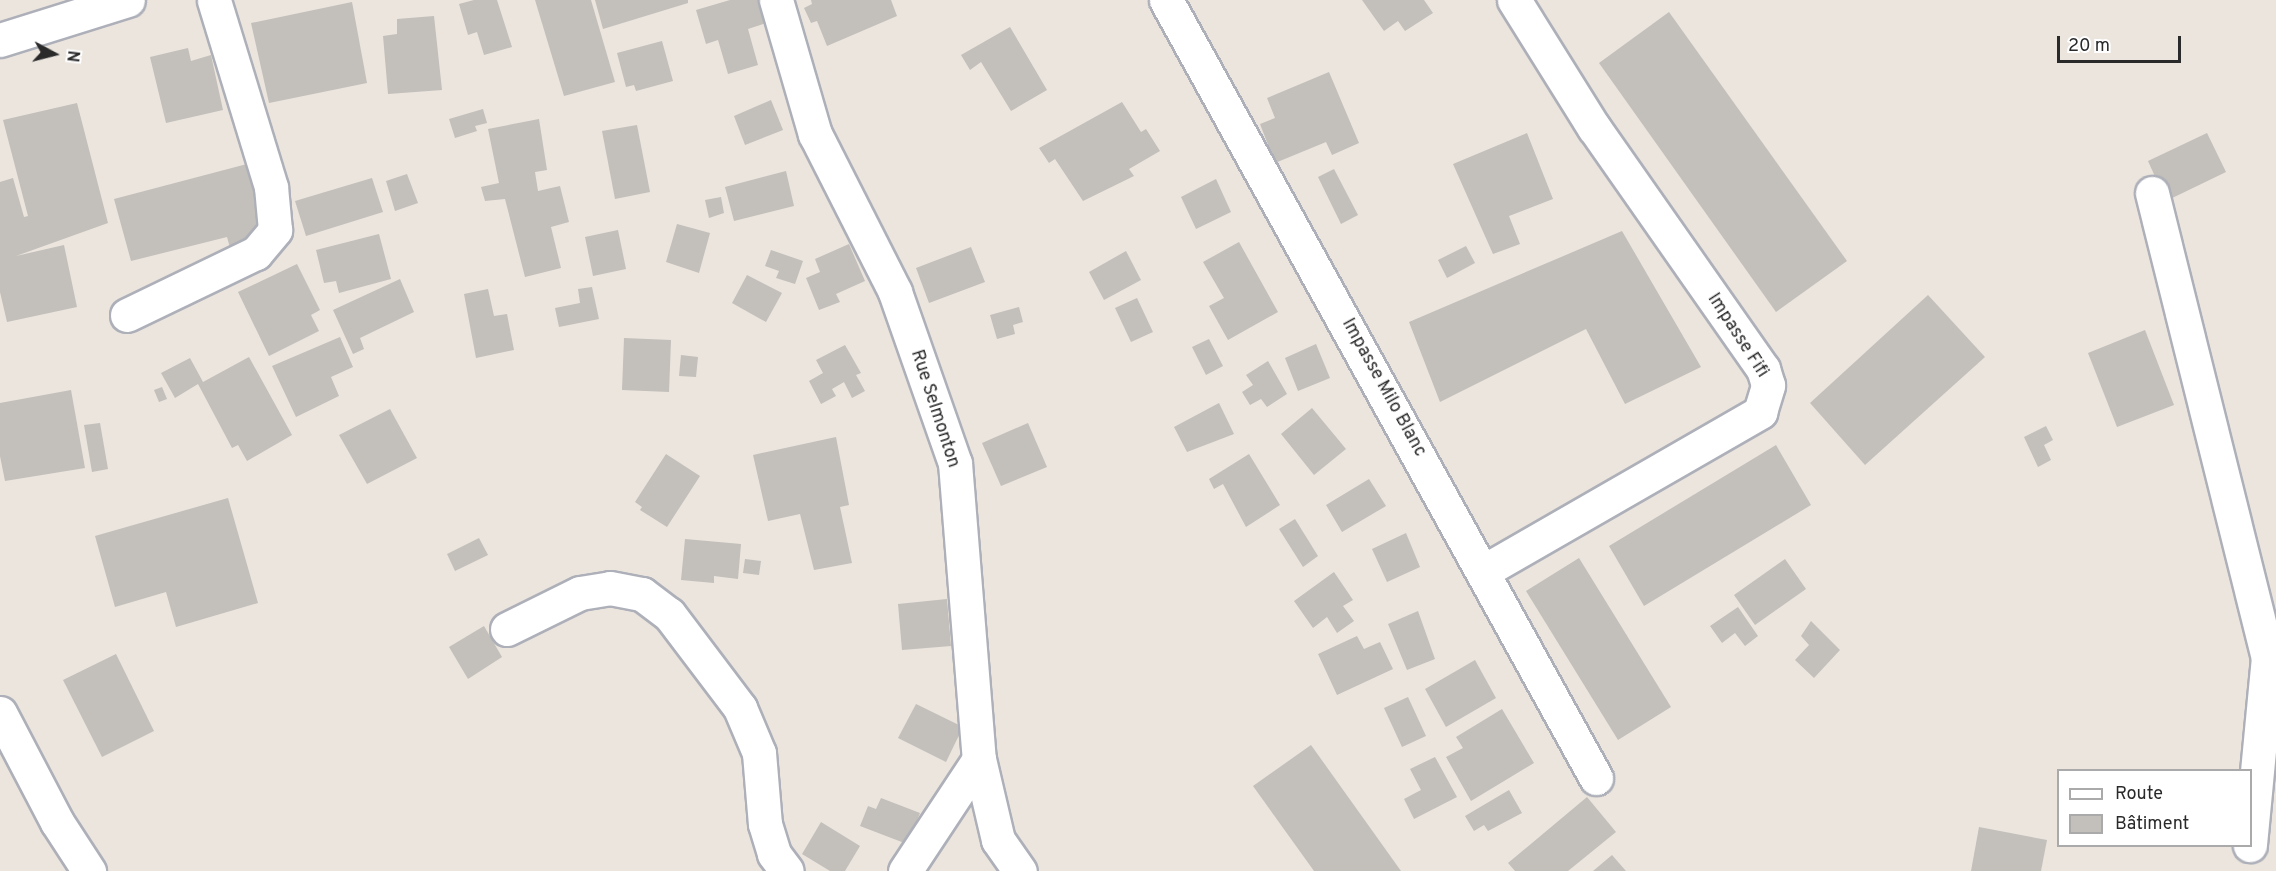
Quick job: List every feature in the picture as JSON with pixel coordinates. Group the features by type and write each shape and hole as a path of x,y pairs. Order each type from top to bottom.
{"street":[{"path":"0,40 128,0"},
{"path":"127,315 256,253 274,230 271,187 214,0"},
{"name":"Rue Selmonton","path":"776,0 815,134 895,292 955,463 979,759 998,840 1020,871"},
{"name":"Impasse Milo Blanc","path":"1166,0 1484,571 1596,778"},
{"name":"Impasse Fifi","path":"1484,571 1760,412 1768,385 1763,369 1594,128 1514,0"},
{"path":"2152,193 2268,657 2252,824"},
{"path":"507,629 580,593 610,588 642,594 669,614 740,708 759,753 765,824 774,854 787,871"},
{"path":"0,713 57,822 89,871"},
{"path":"905,871 979,759"},
{"path":"2243,871 2249,847"}],"building":[{"path":"474,0 497,0 512,47 484,55 477,32 468,35 459,4"},
{"path":"535,0 591,0 615,82 564,96"},
{"path":"595,0 688,0 688,3 603,29"},
{"path":"730,0 759,0 766,23 748,29 758,65 728,74 718,40 706,44 696,10"},
{"path":"811,0 891,0 897,16 827,46 817,21 811,23 804,8 812,4"},
{"path":"1362,0 1424,0 1433,13 1405,31 1398,21 1384,31"},
{"path":"352,2 367,83 269,103 251,23"},
{"path":"1669,12 1847,261 1776,312 1599,63"},
{"path":"434,16 442,90 388,94 383,36 397,34 397,19"},
{"path":"1010,27 1047,90 1011,111 981,62 970,70 961,55"},
{"path":"662,41 673,81 636,91 634,85 626,87 617,53"},
{"path":"188,48 191,61 211,55 223,110 166,123 150,57"},
{"path":"1329,72 1359,143 1332,155 1326,142 1275,163 1260,124 1275,118 1267,98"},
{"path":"771,100 783,130 745,145 734,116"},
{"path":"1122,102 1141,132 1146,129 1160,151 1129,169 1134,176 1083,201 1055,159 1049,163 1039,148"},
{"path":"77,103 108,223 16,256 64,245 77,307 7,322 0,292 0,182 13,178 24,217 28,216 3,120"},
{"path":"483,109 487,123 475,126 477,131 455,138 449,119"},
{"path":"539,119 547,170 535,172 538,191 560,186 569,222 551,227 561,268 525,277 505,199 485,201 481,187 499,183 488,129"},
{"path":"637,125 650,192 615,199 602,131"},
{"path":"1527,133 1553,199 1509,216 1520,244 1493,254 1453,164"},
{"path":"2207,133 2226,172 2166,201 2148,161"},
{"path":"247,164 267,201 251,250 234,262 227,237 131,261 114,199"},
{"path":"1334,169 1358,215 1341,224 1318,177"},
{"path":"786,171 794,206 734,221 725,187"},
{"path":"407,174 418,203 395,211 386,181"},
{"path":"372,178 383,212 306,236 295,201"},
{"path":"1216,179 1231,212 1196,229 1181,197"},
{"path":"721,197 724,213 709,218 705,200"},
{"path":"677,224 710,233 699,273 666,262"},
{"path":"618,230 626,269 593,276 585,237"},
{"path":"1622,231 1701,367 1625,404 1586,329 1440,402 1409,322"},
{"path":"379,234 391,279 339,293 336,281 324,283 316,250"},
{"path":"1239,242 1278,312 1228,340 1209,306 1224,298 1203,262"},
{"path":"849,244 865,281 836,294 840,302 819,310 806,278 820,272 815,259"},
{"path":"1466,246 1475,263 1447,278 1438,260"},
{"path":"971,247 985,282 929,303 916,268"},
{"path":"771,250 803,261 795,284 776,278 779,271 765,266"},
{"path":"1126,251 1141,280 1104,300 1089,272"},
{"path":"297,264 320,310 311,315 319,331 269,356 238,292"},
{"path":"747,275 782,293 766,322 732,303"},
{"path":"400,279 414,312 360,338 364,349 353,354 333,310"},
{"path":"592,287 599,319 559,327 555,308 580,303 578,289"},
{"path":"488,289 494,316 507,314 514,350 476,358 464,294"},
{"path":"1928,295 1985,357 1865,465 1810,403"},
{"path":"1137,298 1153,332 1131,342 1115,308"},
{"path":"1019,307 1023,322 1013,325 1015,334 997,339 990,315"},
{"path":"2145,330 2174,405 2117,427 2088,353"},
{"path":"340,337 353,367 331,377 339,396 296,417 272,366"},
{"path":"624,338 671,340 669,392 622,390"},
{"path":"1209,339 1223,366 1206,375 1192,347"},
{"path":"1316,344 1330,378 1298,391 1285,358"},
{"path":"845,345 861,373 856,375 865,391 852,398 844,382 832,389 836,396 821,404 809,381 823,373 816,360"},
{"path":"681,355 698,357 696,377 679,376"},
{"path":"249,357 292,435 247,461 238,445 232,448 198,384 175,398 161,373 190,358 203,382"},
{"path":"1268,361 1287,394 1267,407 1261,399 1250,405 1242,392 1253,385 1246,375"},
{"path":"162,387 167,399 159,402 154,390"},
{"path":"71,390 85,468 5,481 0,456 0,403"},
{"path":"1219,403 1234,434 1187,452 1174,427"},
{"path":"1312,408 1346,449 1314,475 1281,434"},
{"path":"390,409 417,458 367,484 339,435"},
{"path":"100,423 108,469 92,472 84,425"},
{"path":"1028,423 1047,467 1001,486 982,443"},
{"path":"2046,426 2053,440 2044,445 2051,460 2038,467 2024,437"},
{"path":"836,437 849,505 840,507 852,563 814,570 800,514 768,521 753,455"},
{"path":"1776,445 1811,505 1644,606 1609,546"},
{"path":"666,454 700,476 667,527 640,510 642,507 635,502"},
{"path":"1249,454 1280,505 1246,527 1223,484 1214,489 1209,479"},
{"path":"1369,479 1386,506 1342,532 1326,505"},
{"path":"228,498 258,603 176,627 166,592 115,607 95,536"},
{"path":"1295,519 1318,556 1303,567 1279,529"},
{"path":"1406,533 1420,567 1387,582 1372,549"},
{"path":"479,538 488,555 455,571 447,554"},
{"path":"685,539 741,544 738,579 714,576 714,583 681,580"},
{"path":"1579,558 1671,707 1618,740 1526,591"},
{"path":"745,559 761,561 759,575 743,573"},
{"path":"1785,559 1806,589 1755,625 1734,595"},
{"path":"1334,572 1353,600 1343,606 1354,621 1337,633 1327,617 1313,628 1294,601"},
{"path":"947,599 951,646 902,650 898,604"},
{"path":"1738,607 1758,636 1745,646 1735,633 1722,643 1710,626"},
{"path":"1418,611 1435,659 1407,670 1388,624"},
{"path":"1811,621 1840,650 1814,678 1795,660 1809,645 1801,636"},
{"path":"484,626 502,657 468,679 449,647"},
{"path":"1357,636 1364,649 1380,642 1393,669 1337,695 1318,654"},
{"path":"116,654 154,731 102,757 63,680"},
{"path":"1475,660 1496,698 1446,727 1425,689"},
{"path":"1408,697 1426,736 1402,747 1384,708"},
{"path":"916,704 963,727 946,762 898,738"},
{"path":"1502,709 1534,763 1471,801 1446,757 1463,748 1456,737"},
{"path":"1311,745 1401,871 1314,871 1253,786"},
{"path":"1435,757 1457,797 1414,819 1404,799 1421,790 1410,769"},
{"path":"1509,790 1522,813 1488,831 1484,825 1474,831 1465,816"},
{"path":"1587,797 1616,832 1568,871 1515,871 1508,863"},
{"path":"881,798 920,813 907,844 860,826 868,806 876,809"},
{"path":"821,822 860,846 845,871 830,871 802,854"},
{"path":"1979,827 2047,840 2041,871 1971,871"},
{"path":"1612,855 1626,871 1593,871"}]}
